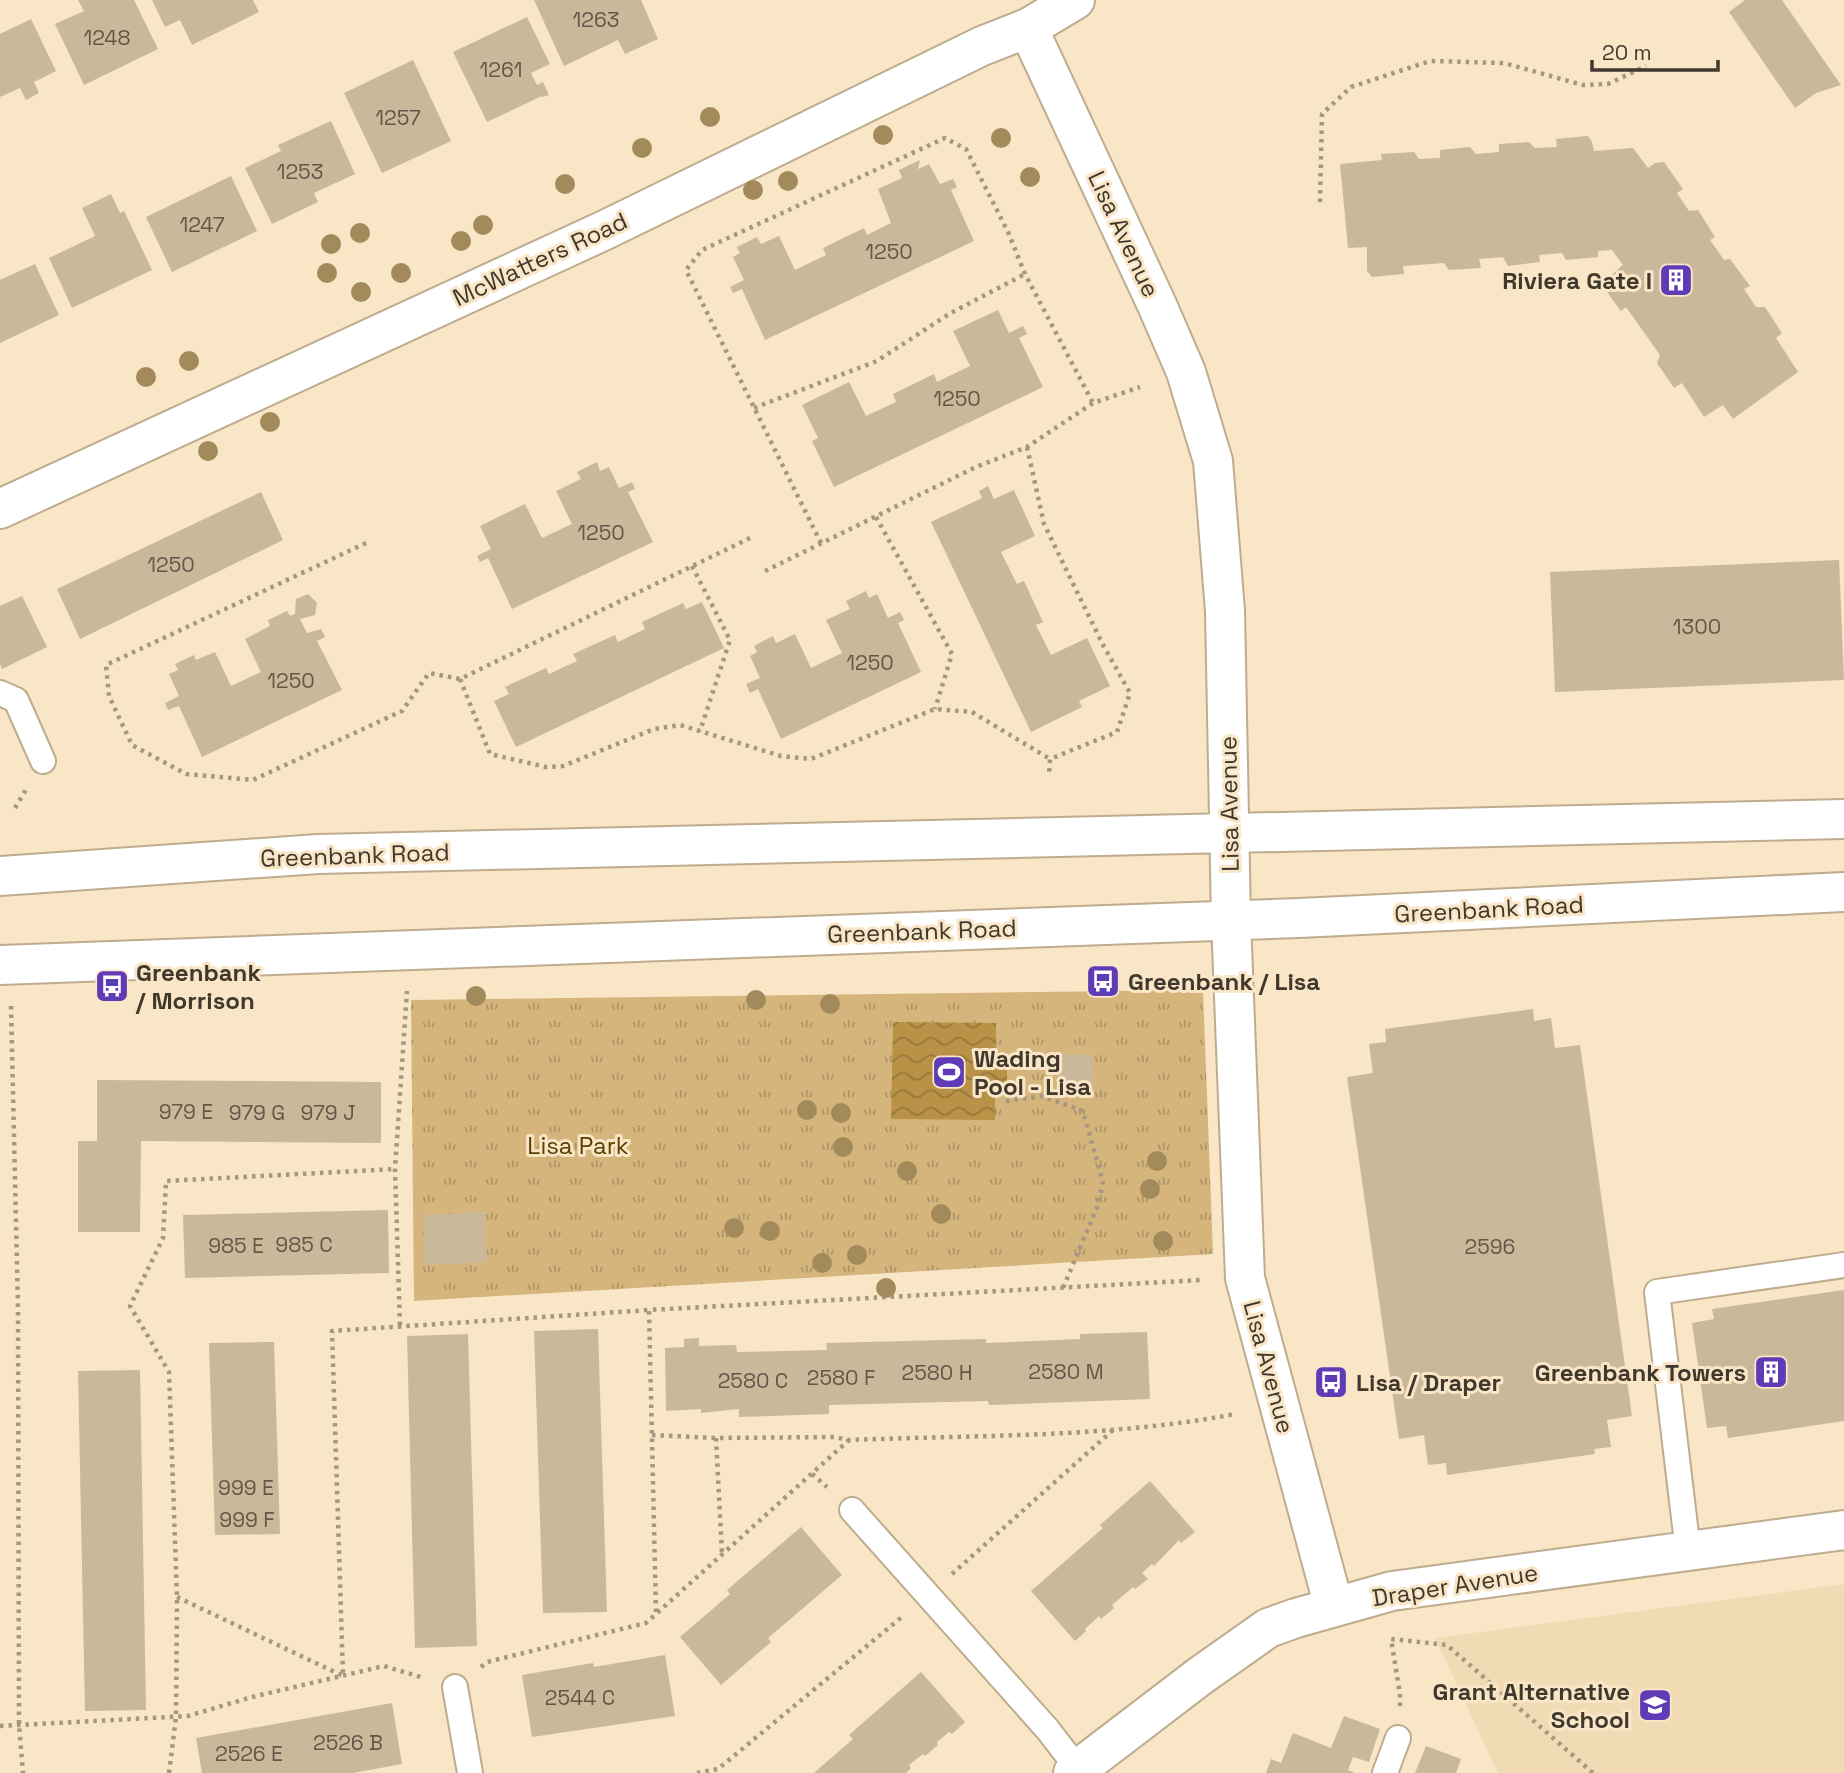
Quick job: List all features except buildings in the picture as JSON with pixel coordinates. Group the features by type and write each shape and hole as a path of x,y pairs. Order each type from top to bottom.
{"main road":[{"name":"McWatters Road","path":"0,509 605,230 982,46 1028,28 1075,0"},
{"name":"Lisa Avenue","path":"1028,28 1157,305 1185,372 1213,461 1225,611 1231,920 1245,1278 1334,1607"},
{"name":"Greenbank Road","path":"0,876 318,854 1844,819"},
{"name":"Greenbank Road","path":"5,980 1844,892"},
{"name":"Draper Avenue","path":"1075,1771 1200,1675 1268,1628 1296,1618 1392,1591 1844,1530"}],"lane":[{"path":"0,693 16,700 43,761"},
{"path":"1688,1551 1657,1292 1844,1265"},
{"path":"852,1510 1048,1730 1075,1771"},
{"path":"455,1687 470,1773"},
{"path":"1385,1773 1398,1738"}],"path":[{"path":"1320,202 1322,114 1352,87 1430,61 1504,63 1583,85 1608,84 1646,66"},
{"path":"821,543 686,270 702,250 945,138 966,149 1008,232 1025,274 1093,402"},
{"path":"754,408 877,361 949,314 1025,274"},
{"path":"765,571 976,467 1027,447 1093,402 1140,387"},
{"path":"1027,447 1044,524 1102,643 1130,693 1117,732 1050,760"},
{"path":"876,517 952,654 935,709"},
{"path":"366,543 106,665 109,696 132,745 186,774 253,780 402,711 429,673 460,679 750,538"},
{"path":"692,566 730,640 700,731"},
{"path":"460,679 490,754 546,767 563,766 654,729 680,725 781,756 811,760 935,709 972,712 1050,760"},
{"path":"1049,775 1050,760"},
{"path":"5,980 18,1323 19,1725 23,1773"},
{"path":"400,1325 395,1170 408,984"},
{"path":"1006,1101 1042,1096 1083,1111 1103,1182 1098,1205 1063,1288"},
{"path":"169,1773 176,1717 177,1597 169,1372 130,1306 163,1238 166,1181 395,1170"},
{"path":"343,1676 332,1331 649,1310 1201,1280"},
{"path":"649,1310 656,1613"},
{"path":"652,1435 716,1438 834,1437 849,1440 1113,1430 1175,1424 1235,1414"},
{"path":"716,1438 722,1555"},
{"path":"0,1726 188,1716 252,1697 384,1666 455,1687 487,1662 646,1623 849,1440"},
{"path":"177,1597 343,1676"},
{"path":"1398,1738 1400,1694 1391,1639 1447,1645 1593,1773"}],"shaded area":[{"name":"Grant Alternative School","path":"1844,1584 1844,1773 1498,1773 1435,1638"}],"green space":[{"name":"Lisa Park","path":"1203,990 1213,1254 414,1301 411,1000"}],"water":[{"name":"Wading Pool - Lisa","path":"893,1022 996,1023 996,1052 1007,1052 1007,1092 995,1092 995,1120 891,1119"}],"place":[{"name":"Riviera Gate I","path":"1676,280"},
{"name":"Greenbank / Lisa","path":"1103,981"},
{"name":"Greenbank / Morrison","path":"112,986"},
{"name":"Wading Pool - Lisa","path":"949,1072"},
{"name":"Greenbank Towers","path":"1771,1372"},
{"name":"Lisa / Draper","path":"1331,1382"},
{"name":"Grant Alternative School","path":"1655,1705"}]}
